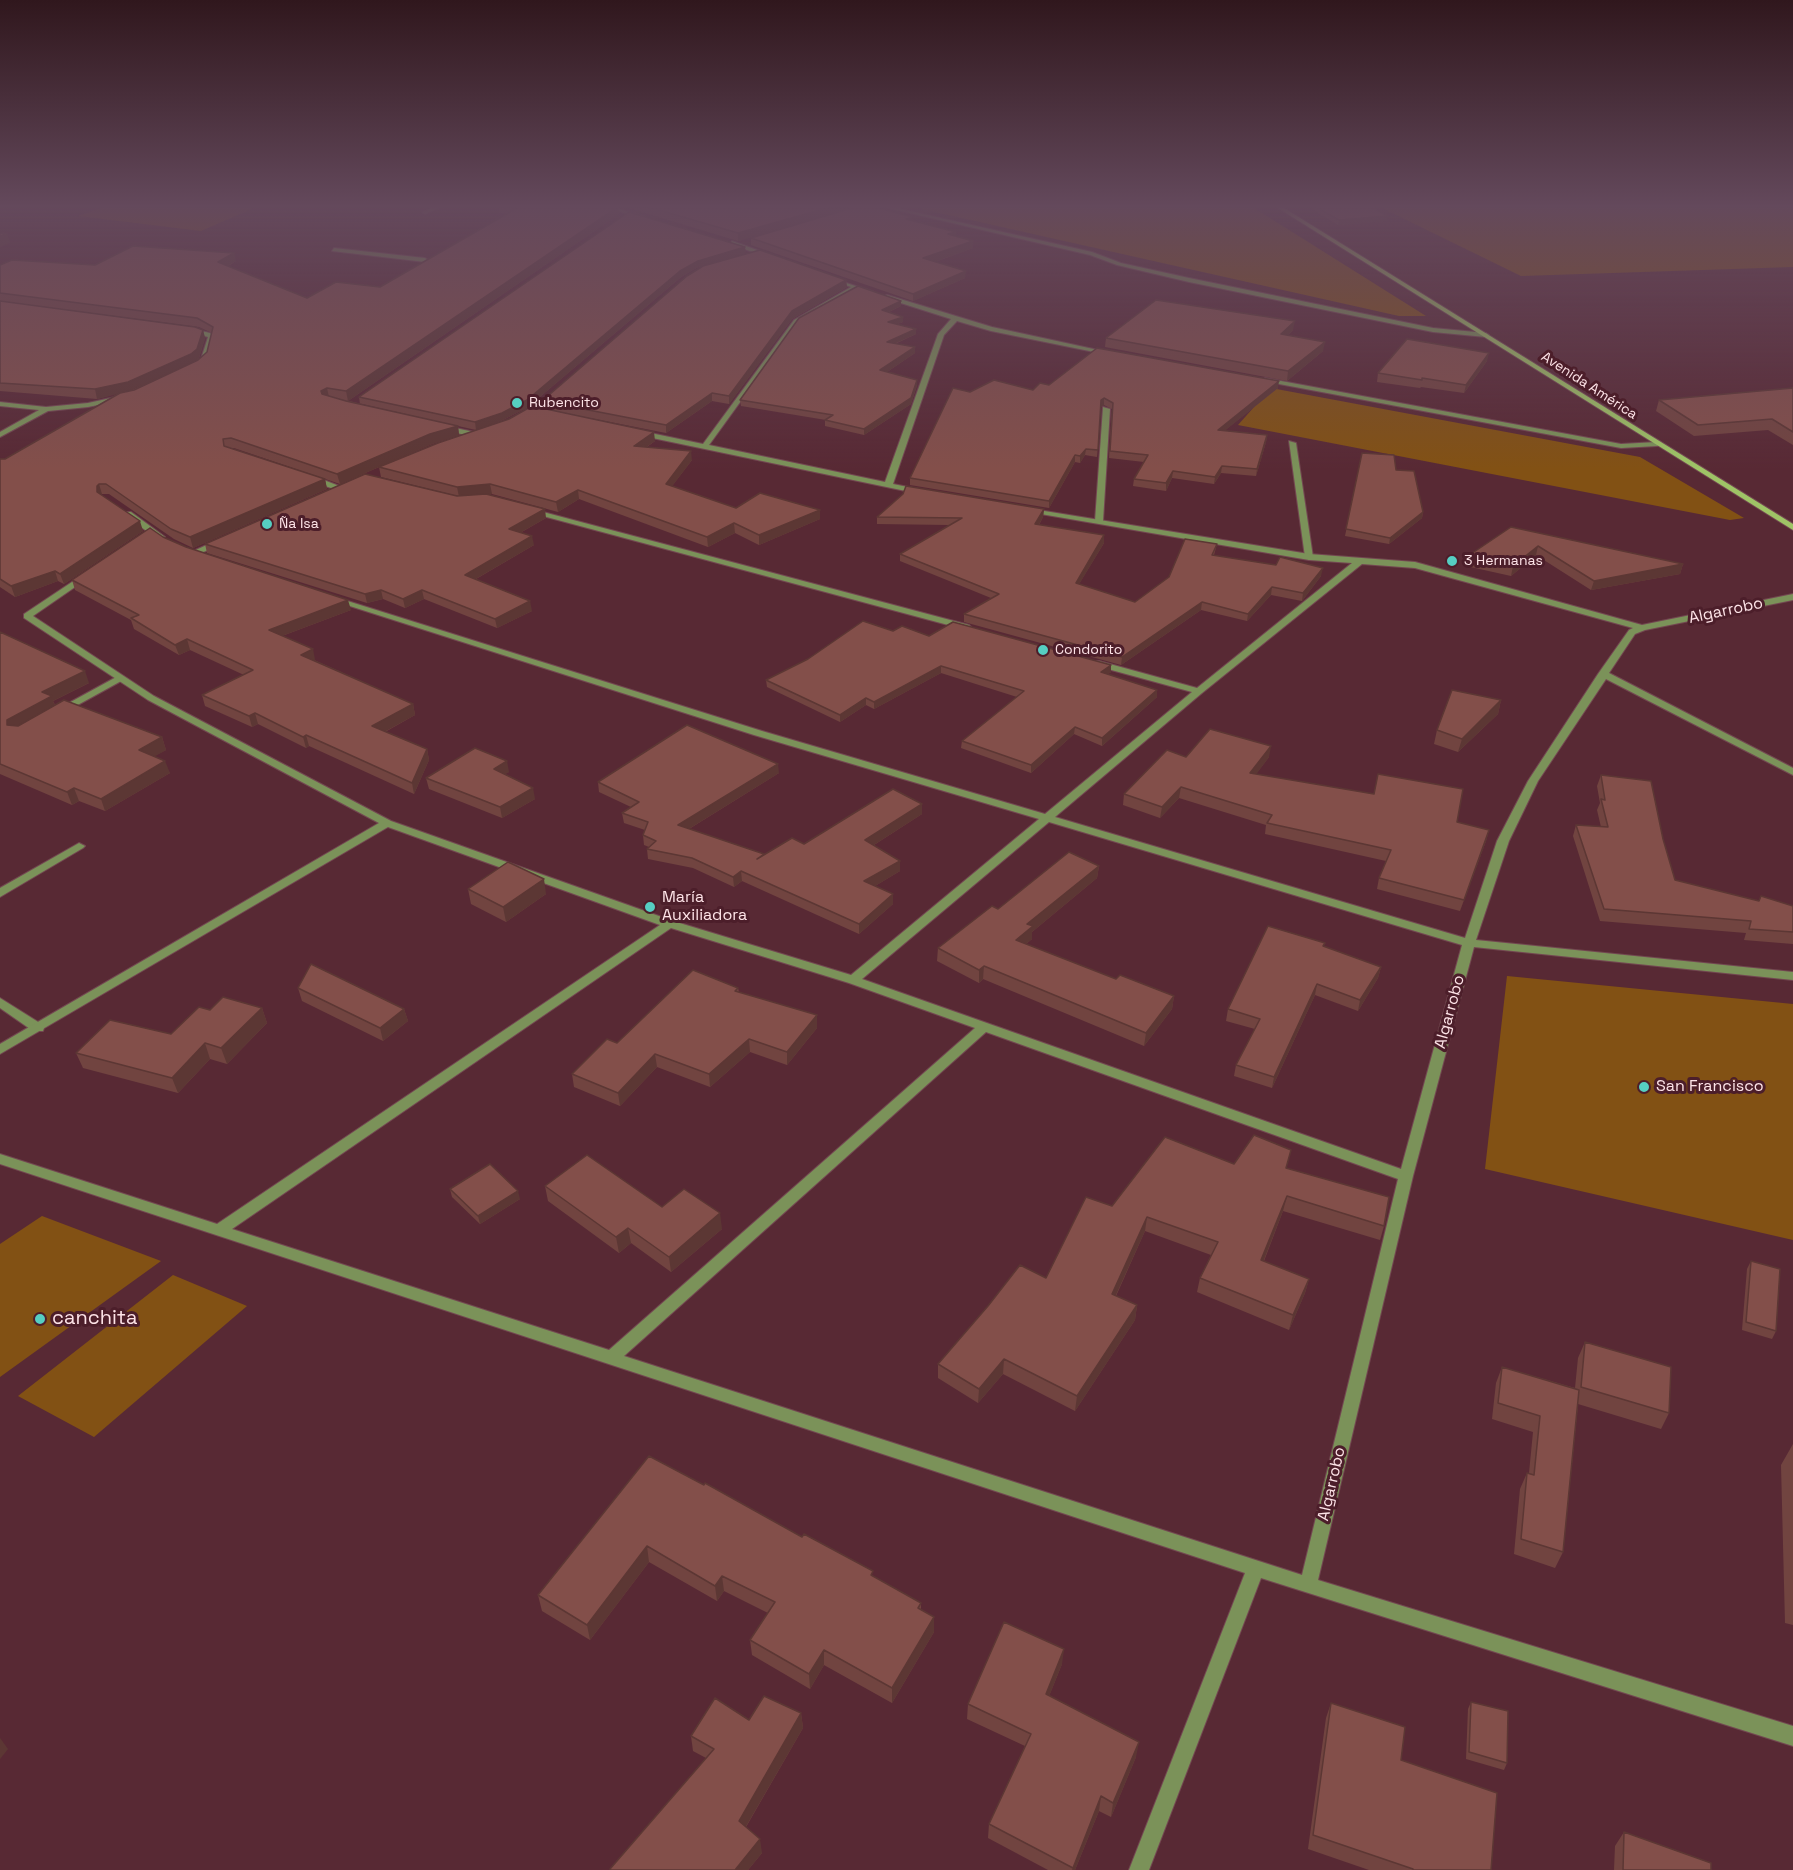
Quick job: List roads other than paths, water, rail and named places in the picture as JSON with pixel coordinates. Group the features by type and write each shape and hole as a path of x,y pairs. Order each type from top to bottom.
{"main road":[{"name":"Avenida América","path":"1422,295 1793,528"}],"street":[{"path":"705,446 796,321 841,295"},
{"path":"881,295 954,320 1025,337 1122,355"},
{"path":"1264,295 1433,330 1486,335"},
{"path":"888,486 941,334 954,320"},
{"path":"176,328 208,333 211,338 204,360 187,371"},
{"path":"1250,378 1621,446 1657,444"},
{"path":"0,404 46,409 88,405 133,395"},
{"path":"0,435 46,409"},
{"path":"1099,521 1106,409"},
{"path":"430,424 476,435"},
{"path":"456,441 486,431"},
{"path":"636,432 935,494"},
{"path":"1292,443 1309,557"},
{"path":"298,474 347,487 332,493"},
{"path":"115,505 170,543"},
{"path":"522,507 971,629"},
{"path":"1017,508 1309,557 1415,564 1642,628"},
{"path":"143,538 153,531"},
{"path":"214,560 189,551 225,539"},
{"path":"853,980 1361,560"},
{"path":"95,570 27,616 151,698 387,823 669,924 853,980 983,1028 1406,1176"},
{"path":"321,596 758,733 1469,943 1793,976"},
{"name":"Algarrobo","path":"1308,1585 1406,1176 1469,943 1503,841 1533,781 1632,632 1793,597"},
{"path":"1085,660 1199,692"},
{"path":"1603,674 1793,772"},
{"path":"56,713 120,678"},
{"path":"0,1050 387,823"},
{"path":"0,892 79,846"},
{"path":"219,1230 669,924"},
{"path":"0,1002 38,1028"},
{"path":"612,1357 983,1028"},
{"path":"0,1159 1308,1585 1793,1736"},
{"path":"1139,1870 1256,1568"}],"place":[{"name":"Rubencito","path":"517,403"},
{"name":"Ña Isa","path":"267,524"},
{"name":"3 Hermanas","path":"1452,561"},
{"name":"Condorito","path":"1043,650"},
{"name":"María Auxiliadora","path":"650,907"},
{"name":"San Francisco","path":"1644,1087"},
{"name":"canchita","path":"40,1319"}]}
